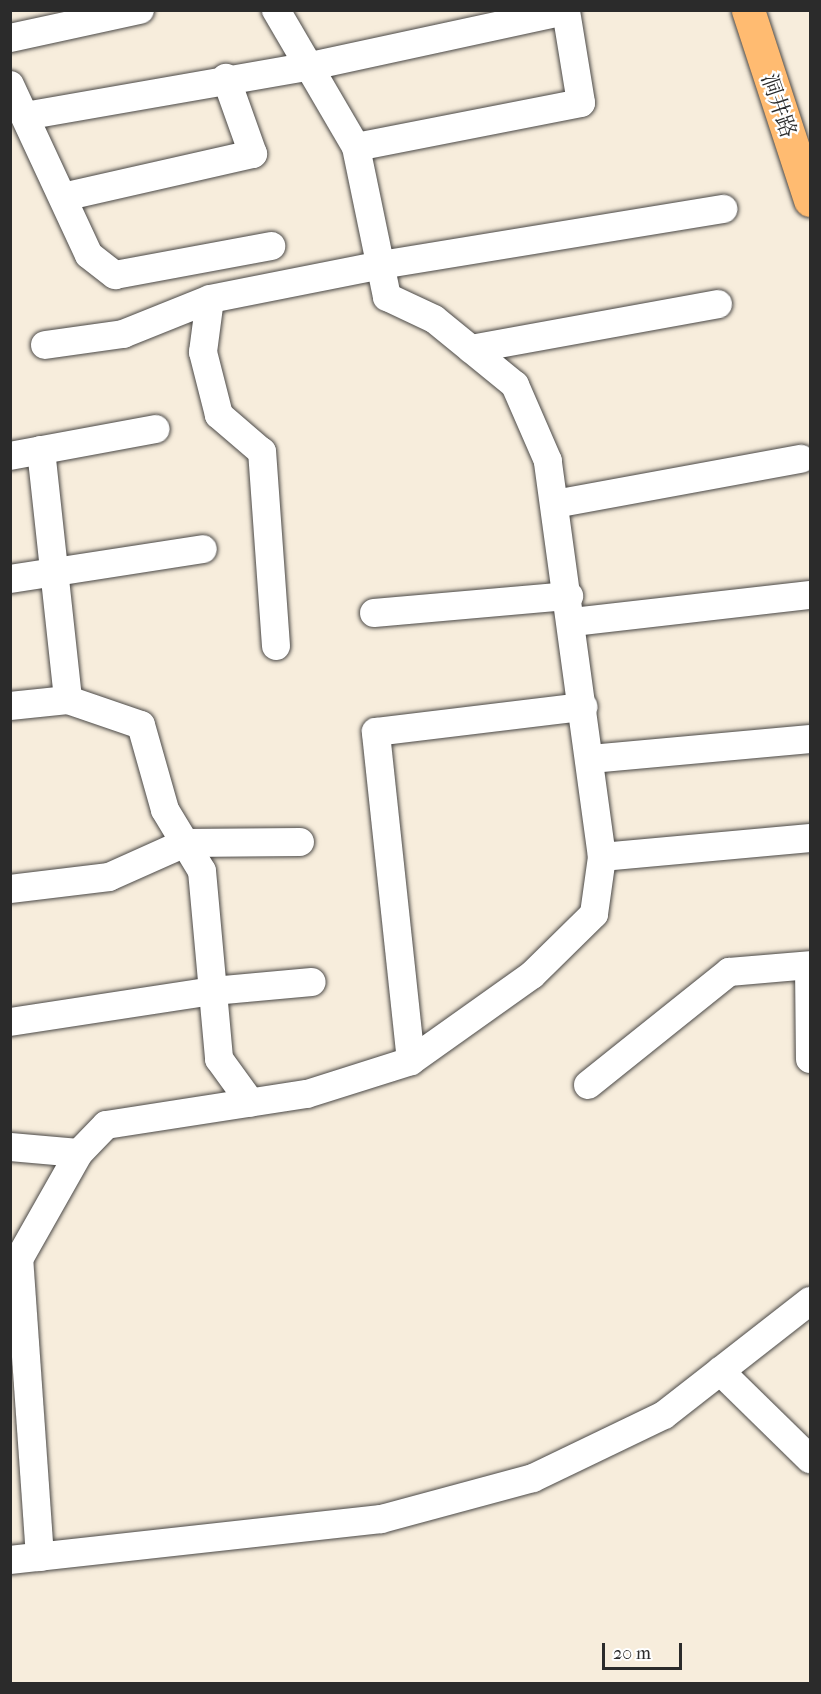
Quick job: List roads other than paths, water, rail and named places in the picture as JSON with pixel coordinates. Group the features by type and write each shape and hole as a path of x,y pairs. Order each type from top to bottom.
{"main road":[{"name":"洞井路","path":"748,10 810,200"}],"street":[{"path":"10,38 140,10"},
{"path":"40,1557 19,1259 79,1153 106,1125 307,1094 411,1060 532,975 594,914 602,857 571,609 548,461 515,385 434,319 387,297 356,147 311,66 276,10"},
{"path":"25,116 226,78 311,66 566,11 581,103 356,147"},
{"path":"63,197 253,154 226,78"},
{"path":"10,85 89,255 115,275 271,246"},
{"path":"45,345 123,334 210,299 381,265 723,209"},
{"path":"210,299 203,352 219,415 262,452 276,646"},
{"path":"471,349 718,304"},
{"path":"10,456 156,429"},
{"path":"41,450 56,572 68,700"},
{"path":"555,504 801,459"},
{"path":"10,579 203,549"},
{"path":"374,613 571,609 810,595"},
{"path":"10,706 68,700 141,725 165,810 202,871 219,1059 251,1103"},
{"path":"411,1060 376,732 584,707"},
{"path":"591,759 810,739"},
{"path":"602,857 810,838"},
{"path":"10,889 109,877 185,843 300,842"},
{"path":"588,1084 729,972 810,965 810,1059"},
{"path":"10,1022 213,991 312,982"},
{"path":"10,1147 79,1153"},
{"path":"10,1560 381,1519 533,1478 664,1415 810,1300"},
{"path":"720,1371 810,1459"}]}
